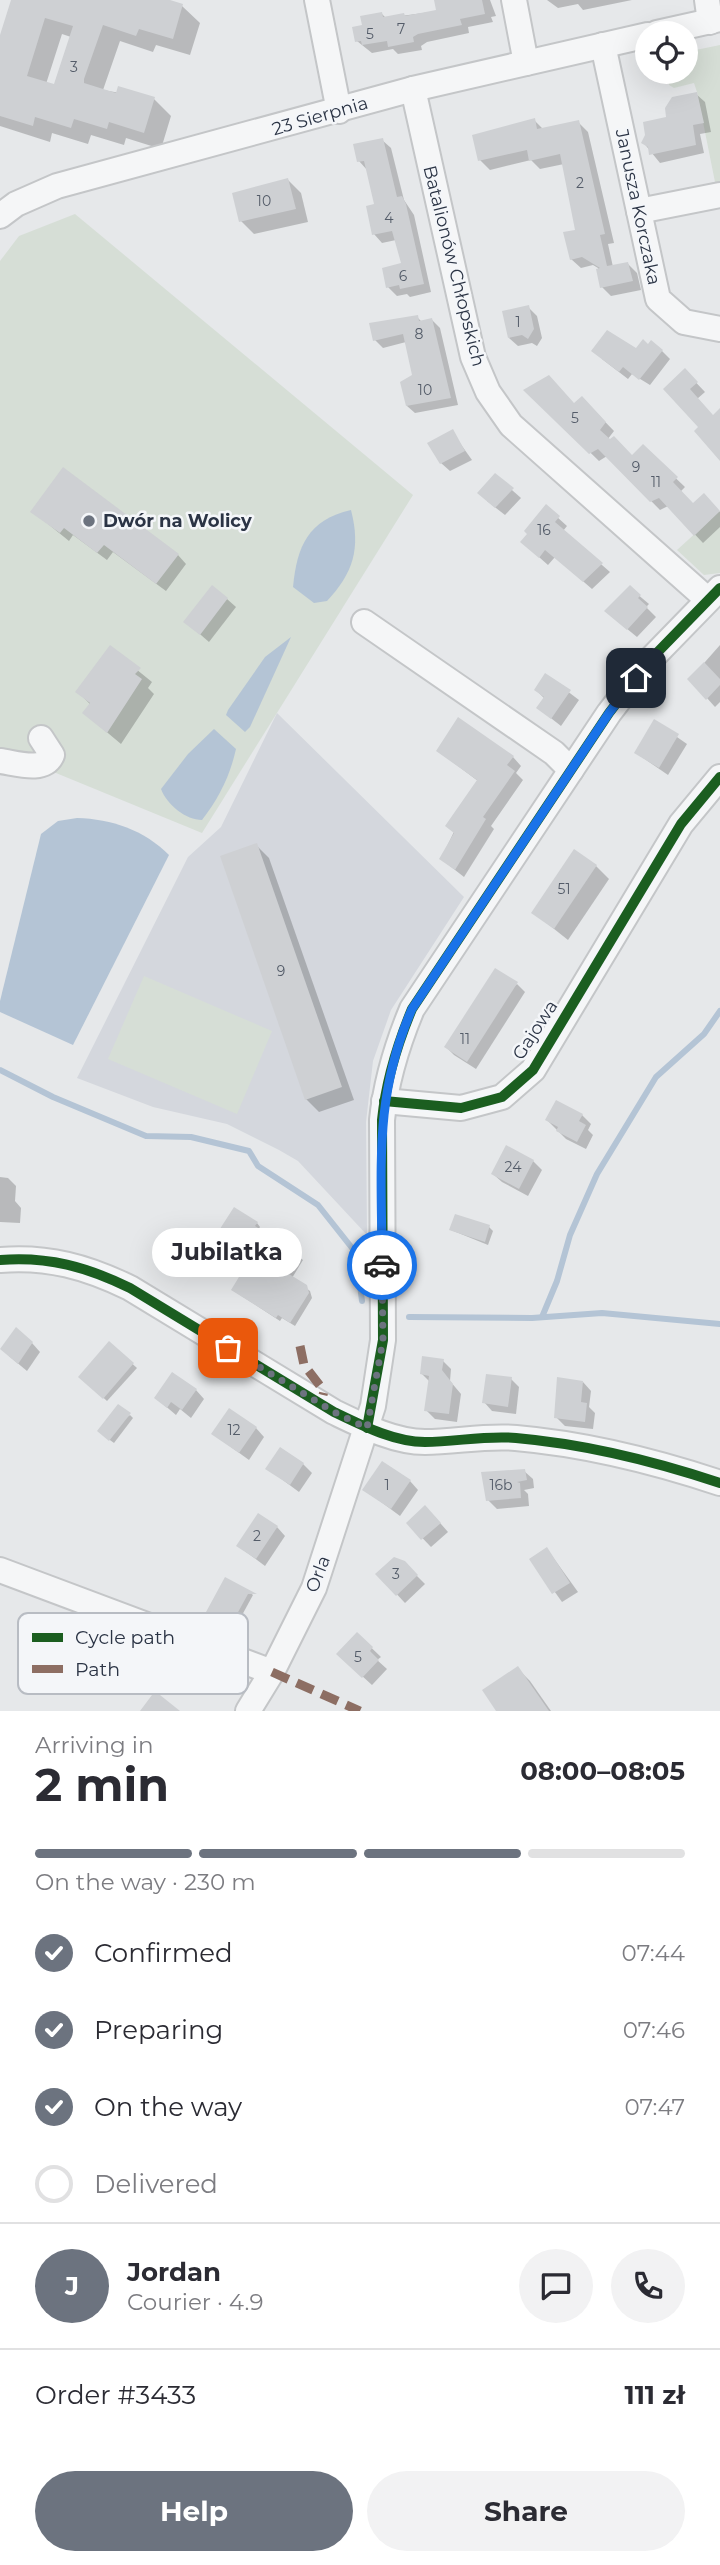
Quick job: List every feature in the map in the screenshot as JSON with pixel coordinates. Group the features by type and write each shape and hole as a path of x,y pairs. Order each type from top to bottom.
{"street":[{"path":"317,0 339,111"},
{"path":"514,0 526,63"},
{"path":"692,21 712,14"},
{"name":"23 Sierpnia","path":"0,216 16,204 57,186 413,89 635,38"},
{"name":"Janusza Korczaka","path":"603,45 658,299 684,322 720,329"},
{"name":"Batalionów Chłopskich","path":"413,89 473,357 488,392 511,425 714,593"},
{"path":"639,211 720,195"},
{"path":"367,1428 379,1375 383,1314 381,1158 384,1101 391,1063 412,1009 609,713 649,661 714,593"},
{"path":"364,622 554,753 571,770"},
{"path":"0,761 41,766 49,762 52,755 41,738"},
{"name":"Gajowa","path":"384,1101 461,1108 502,1097 533,1069 681,824 720,777"},
{"path":"0,1260 39,1258 100,1273 130,1288 334,1412 367,1428 422,1443 491,1436 531,1439 646,1461 720,1483"},
{"name":"Orla","path":"248,1711 272,1672 314,1588 367,1428"},
{"path":"0,1570 115,1613"},
{"path":"248,1663 272,1672"}],"shaded area":[{"path":"720,45 720,190 692,191 692,188 715,182 694,84 698,84 698,50"},
{"path":"669,84 690,84 674,88"},
{"path":"75,214 413,495 202,833 0,750 0,261 19,236"},
{"path":"720,511 720,573 704,575 677,550"},
{"path":"277,713 464,897 391,1010 373,1061 366,1122 367,1235 298,1161 279,1150 227,1124 153,1107 77,1078 188,857 221,827"},
{"path":"144,976 272,1031 237,1114 108,1059"}],"water":[{"path":"351,510 355,549 349,570 327,601 314,603 293,587 302,547 307,537 324,520"},
{"path":"291,637 250,727 245,732 226,715 228,710 265,657"},
{"path":"214,729 236,749 219,795 202,820 178,810 168,801 161,789 188,754"},
{"path":"77,818 103,821 127,828 149,839 169,855 73,1045 0,1012 0,1001 41,834 58,821"}],"building":[{"path":"11,0 170,0 183,4 173,39 139,29 136,36 103,25 84,79 84,83 116,93 118,86 155,97 144,133 109,122 107,129 74,119 71,128 35,117 33,126 0,116 0,35","holes":["45,18 73,26 54,84 27,76"]},
{"path":"434,0 482,0 485,14 460,19 462,25 418,34 413,37 414,42 388,47 387,41 362,45 361,41 355,42 352,27 362,25 360,16 382,12 383,17 404,13 405,16 436,10"},
{"path":"697,92 704,123 693,125 696,145 649,155 648,147 641,143 645,135 643,122 666,117 665,108 672,97"},
{"path":"535,118 537,129 579,120 605,234 600,235 607,266 628,262 633,281 600,288 596,269 600,268 582,257 570,260 563,232 575,230 560,154 529,161 527,150 478,161 472,135"},
{"path":"383,138 397,197 402,196 406,204 424,284 400,289 399,285 386,288 382,268 401,263 392,231 372,235 366,206 374,204 364,161 357,162 353,144"},
{"path":"288,178 296,209 239,222 232,193"},
{"path":"529,305 534,329 528,339 522,335 508,338 502,311"},
{"path":"418,315 419,321 432,318 451,398 406,406 400,382 412,375 403,334 373,341 369,323"},
{"path":"607,330 636,348 643,339 648,344 651,340 663,350 639,380 623,367 619,372 591,351"},
{"path":"685,368 698,382 690,389 713,415 720,408 720,461 694,431 698,427 663,389"},
{"path":"549,375 574,403 582,396 606,422 600,430 610,439 614,436 632,455 643,444 678,477 673,482 693,503 704,493 720,511 694,536 659,498 650,502 598,449 589,454 523,390"},
{"path":"453,429 465,451 440,464 427,443"},
{"name":"Dwór na Wolicy","path":"63,467 179,554 156,584 104,545 97,553 64,528 60,533 30,512"},
{"path":"495,473 514,488 495,508 477,493"},
{"path":"546,504 560,516 555,522 603,563 583,582 545,550 539,558 520,542 527,534 524,531"},
{"path":"212,585 228,598 200,635 183,622"},
{"path":"630,585 641,595 638,598 648,607 627,630 604,611"},
{"path":"110,645 141,668 135,674 142,679 107,733 82,713 90,703 75,692"},
{"path":"704,662 720,679 720,685 706,700 687,679"},
{"path":"545,673 571,690 551,719 536,708 544,697 534,690"},
{"path":"458,717 514,756 507,765 515,771 483,817 486,819 455,870 439,859 454,833 445,826 477,780 436,751"},
{"path":"654,719 679,734 659,768 634,753"},
{"path":"257,843 342,1087 305,1100 220,856"},
{"path":"574,849 597,865 554,929 531,913"},
{"path":"495,968 518,982 467,1062 444,1047"},
{"path":"556,1100 583,1114 579,1121 586,1125 577,1142 556,1131 558,1127 545,1120"},
{"path":"506,1145 534,1160 519,1189 491,1174"},
{"path":"234,1207 258,1222 255,1226 300,1255 289,1274 307,1285 309,1293 290,1323 278,1315 276,1318 231,1290 242,1272 207,1249"},
{"path":"455,1214 490,1225 485,1242 449,1230"},
{"path":"16,1327 33,1342 18,1364 0,1349"},
{"path":"109,1341 134,1363 103,1399 78,1377"},
{"path":"422,1356 444,1359 442,1370 453,1384 449,1414 424,1411 429,1376 420,1374"},
{"path":"172,1372 197,1389 182,1410 171,1402 167,1408 154,1398"},
{"path":"486,1374 512,1377 508,1407 482,1403"},
{"path":"557,1377 583,1381 581,1402 587,1403 585,1422 554,1418"},
{"path":"118,1404 131,1413 109,1441 97,1431"},
{"path":"229,1408 257,1427 239,1453 211,1434"},
{"path":"280,1447 304,1463 290,1485 265,1469"},
{"path":"382,1461 411,1480 391,1509 362,1490"},
{"path":"525,1469 527,1480 517,1482 520,1483 521,1498 486,1501 481,1472"},
{"path":"425,1505 441,1523 421,1540 406,1523"},
{"path":"258,1513 278,1526 256,1559 236,1546"},
{"path":"547,1547 570,1583 552,1594 529,1559"},
{"path":"394,1557 405,1561 418,1575 396,1596 375,1574"},
{"path":"225,1577 257,1594 248,1594 238,1613 206,1612"},
{"path":"357,1632 373,1647 370,1651 379,1660 362,1678 336,1654"},
{"path":"518,1666 549,1711 496,1711 482,1690"},
{"path":"153,1694 159,1694 180,1711 140,1711"}],"waterway":[{"path":"542,1317 557,1281 570,1235 597,1174 656,1077 704,1034 720,1011"},
{"path":"0,1070 53,1097 146,1136 191,1137 249,1151 258,1166 318,1205 356,1253 362,1301"},
{"path":"409,1317 532,1318 602,1313 720,1324"}],"marked path":[{"path":"300,1346 304,1365 324,1391 323,1395"},
{"path":"272,1672 360,1711"}],"cycle path":[{"path":"367,1428 383,1340 382,1120 393,1063 412,1009 609,713 649,661 720,588"},
{"path":"384,1101 461,1108 502,1097 533,1070 681,824 720,777"},
{"path":"0,1260 35,1260 67,1265 130,1288 334,1412 390,1436 425,1442 493,1437 568,1444 670,1468 720,1483"}],"way so far":[{"path":"228,1348 334,1412 367,1428 379,1375 383,1340 382,1265"}],"place":[{"name":"Dwór na Wolicy","path":"89,521"},
{"name":"Jubilatka","path":"228,1348"}],"route":[{"path":"382,1265 382,1120 391,1063 412,1009 609,713 636,678"}]}
